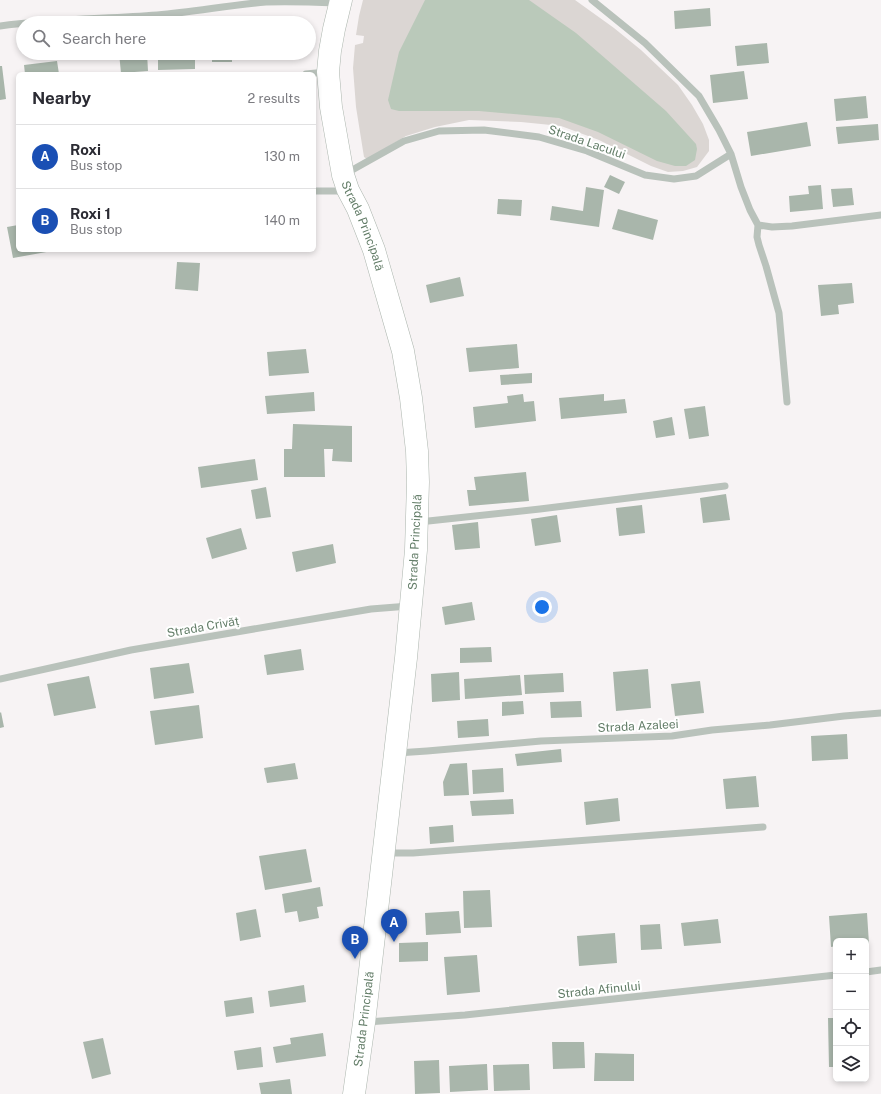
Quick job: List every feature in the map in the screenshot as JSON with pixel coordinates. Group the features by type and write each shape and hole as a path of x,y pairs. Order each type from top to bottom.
{"main road":[{"name":"Strada Principală","path":"340,1 330,51 328,72 331,107 346,183 374,250 403,351 411,398 417,451 418,482 416,550 411,606 384,853 354,1094"}],"street":[{"path":"592,0 645,43 699,96 731,154 741,188 758,225 757,237 779,313 787,402"},
{"path":"143,16 264,2 340,1"},
{"path":"0,26 16,24"},
{"path":"316,73 328,72"},
{"name":"Strada Lacului","path":"346,183 404,141 439,131 484,130 539,137 587,151 646,175 674,179 696,176 731,154"},
{"path":"316,190 346,183"},
{"path":"758,225 772,227 792,226 881,215"},
{"path":"417,522 540,509 724,486"},
{"name":"Strada Crivăț","path":"0,679 131,650 371,609 411,606"},
{"name":"Strada Azaleei","path":"395,753 540,741 672,736 712,730 881,713"},
{"path":"384,853 413,853 763,827"},
{"path":"869,972 881,970"},
{"name":"Strada Afinului","path":"364,1023 472,1014 833,975"}],"shaded area":[{"path":"363,0 575,0 614,28 641,50 678,85 703,124 709,140 709,151 697,167 683,171 668,172 651,166 599,140 561,126 521,122 469,120 435,127 406,136 367,159 364,157 356,107 353,68 355,45 363,43 364,36 356,35"},
{"path":"425,0 529,0 576,33 666,111 696,144 697,149 695,160 686,166 675,166 657,161 598,132 559,118 479,111 399,111 391,109 388,100 399,52"}],"building":[{"path":"710,8 711,26 675,29 674,11"},
{"path":"767,43 769,63 737,66 735,46"},
{"path":"120,60 147,60 148,71 121,72"},
{"path":"158,60 195,60 195,69 158,70"},
{"path":"212,60 232,60 232,62 212,62"},
{"path":"57,61 59,72 25,72 24,65"},
{"path":"0,66 2,66 6,99 0,100"},
{"path":"744,71 748,99 713,103 710,75"},
{"path":"866,96 868,118 836,121 834,99"},
{"path":"807,122 811,146 751,156 747,132"},
{"path":"878,124 879,140 838,144 836,127"},
{"path":"610,175 625,182 619,194 604,187"},
{"path":"821,185 823,209 790,212 789,196 809,194 808,186"},
{"path":"586,187 604,190 599,227 550,220 552,206 583,211"},
{"path":"852,188 854,205 833,207 831,189"},
{"path":"498,199 522,200 521,216 497,214"},
{"path":"618,209 658,220 653,240 612,229"},
{"path":"16,225 16,252 46,252 13,258 7,227"},
{"path":"177,262 200,263 198,291 175,289"},
{"path":"460,277 464,296 430,303 426,285"},
{"path":"852,283 854,303 838,305 839,314 821,316 818,285"},
{"path":"517,344 519,368 469,372 466,348"},
{"path":"306,349 309,373 269,376 267,352"},
{"path":"532,373 532,383 501,385 500,375"},
{"path":"314,392 315,411 267,414 265,396"},
{"path":"523,394 524,402 534,401 536,421 475,428 473,407 508,403 507,396"},
{"path":"604,394 604,401 625,399 627,413 561,419 559,398"},
{"path":"705,406 709,436 689,439 684,409"},
{"path":"672,417 675,435 656,438 653,421"},
{"path":"293,424 352,426 352,462 332,461 333,449 324,449 325,477 284,477 284,449 292,449"},
{"path":"255,459 258,480 201,488 198,467"},
{"path":"526,472 529,501 469,506 467,490 476,490 474,477"},
{"path":"266,487 271,517 256,519 251,490"},
{"path":"726,494 730,520 703,523 700,498"},
{"path":"642,505 645,533 619,536 616,508"},
{"path":"557,515 561,542 535,546 531,519"},
{"path":"478,522 480,548 455,550 452,525"},
{"path":"241,528 247,549 212,559 206,538"},
{"path":"333,544 336,563 296,572 292,552"},
{"path":"472,602 475,620 445,625 442,607"},
{"path":"491,647 492,662 460,663 460,648"},
{"path":"301,649 304,670 267,675 264,655"},
{"path":"189,663 194,693 154,699 150,668"},
{"path":"648,669 651,708 616,711 613,672"},
{"path":"459,672 460,700 432,702 431,674"},
{"path":"563,673 564,692 525,694 524,675"},
{"path":"520,675 522,695 465,699 464,679"},
{"path":"89,676 96,708 54,716 47,684"},
{"path":"700,681 704,713 675,716 671,684"},
{"path":"523,701 524,714 502,716 502,702"},
{"path":"581,701 582,717 551,718 550,702"},
{"path":"199,705 203,738 155,745 150,711"},
{"path":"1,712 4,727 0,728 0,713"},
{"path":"488,719 489,736 458,738 457,721"},
{"path":"847,734 848,759 812,761 811,736"},
{"path":"561,749 562,762 517,766 515,754"},
{"path":"295,763 298,779 267,783 264,768"},
{"path":"467,763 469,795 444,796 443,782 450,764"},
{"path":"503,768 504,792 473,794 472,770"},
{"path":"756,776 759,807 726,809 723,779"},
{"path":"618,798 620,821 586,825 584,802"},
{"path":"513,799 514,814 472,816 470,801"},
{"path":"453,825 454,842 430,844 429,827"},
{"path":"306,849 312,882 265,890 259,856"},
{"path":"320,887 323,906 317,907 319,918 299,922 297,911 285,913 282,894"},
{"path":"490,890 492,927 464,928 463,891"},
{"path":"256,909 261,937 240,941 236,913"},
{"path":"459,911 461,933 426,935 425,913"},
{"path":"867,913 869,938 833,938 833,947 831,947 829,916"},
{"path":"718,919 721,943 684,946 681,923"},
{"path":"660,924 662,949 641,950 640,925"},
{"path":"615,933 617,963 579,966 577,936"},
{"path":"428,942 428,961 399,962 399,943"},
{"path":"477,955 480,992 447,995 444,957"},
{"path":"304,985 306,1002 270,1007 268,991"},
{"path":"252,997 254,1013 226,1017 224,1001"},
{"path":"828,1018 833,1018 833,1067 829,1067"},
{"path":"323,1033 326,1056 276,1063 273,1047 291,1044 290,1038"},
{"path":"103,1038 111,1074 92,1079 83,1042"},
{"path":"552,1042 584,1042 585,1068 553,1069"},
{"path":"261,1047 263,1067 237,1070 234,1051"},
{"path":"595,1053 634,1054 634,1081 594,1081"},
{"path":"439,1060 440,1093 415,1094 414,1061"},
{"path":"487,1064 488,1090 450,1092 449,1066"},
{"path":"529,1064 530,1090 494,1091 493,1065"},
{"path":"290,1079 292,1094 261,1094 259,1083"}],"place":[{"name":"Roxi","path":"394,942"},
{"name":"Roxi 1","path":"355,959"}]}
